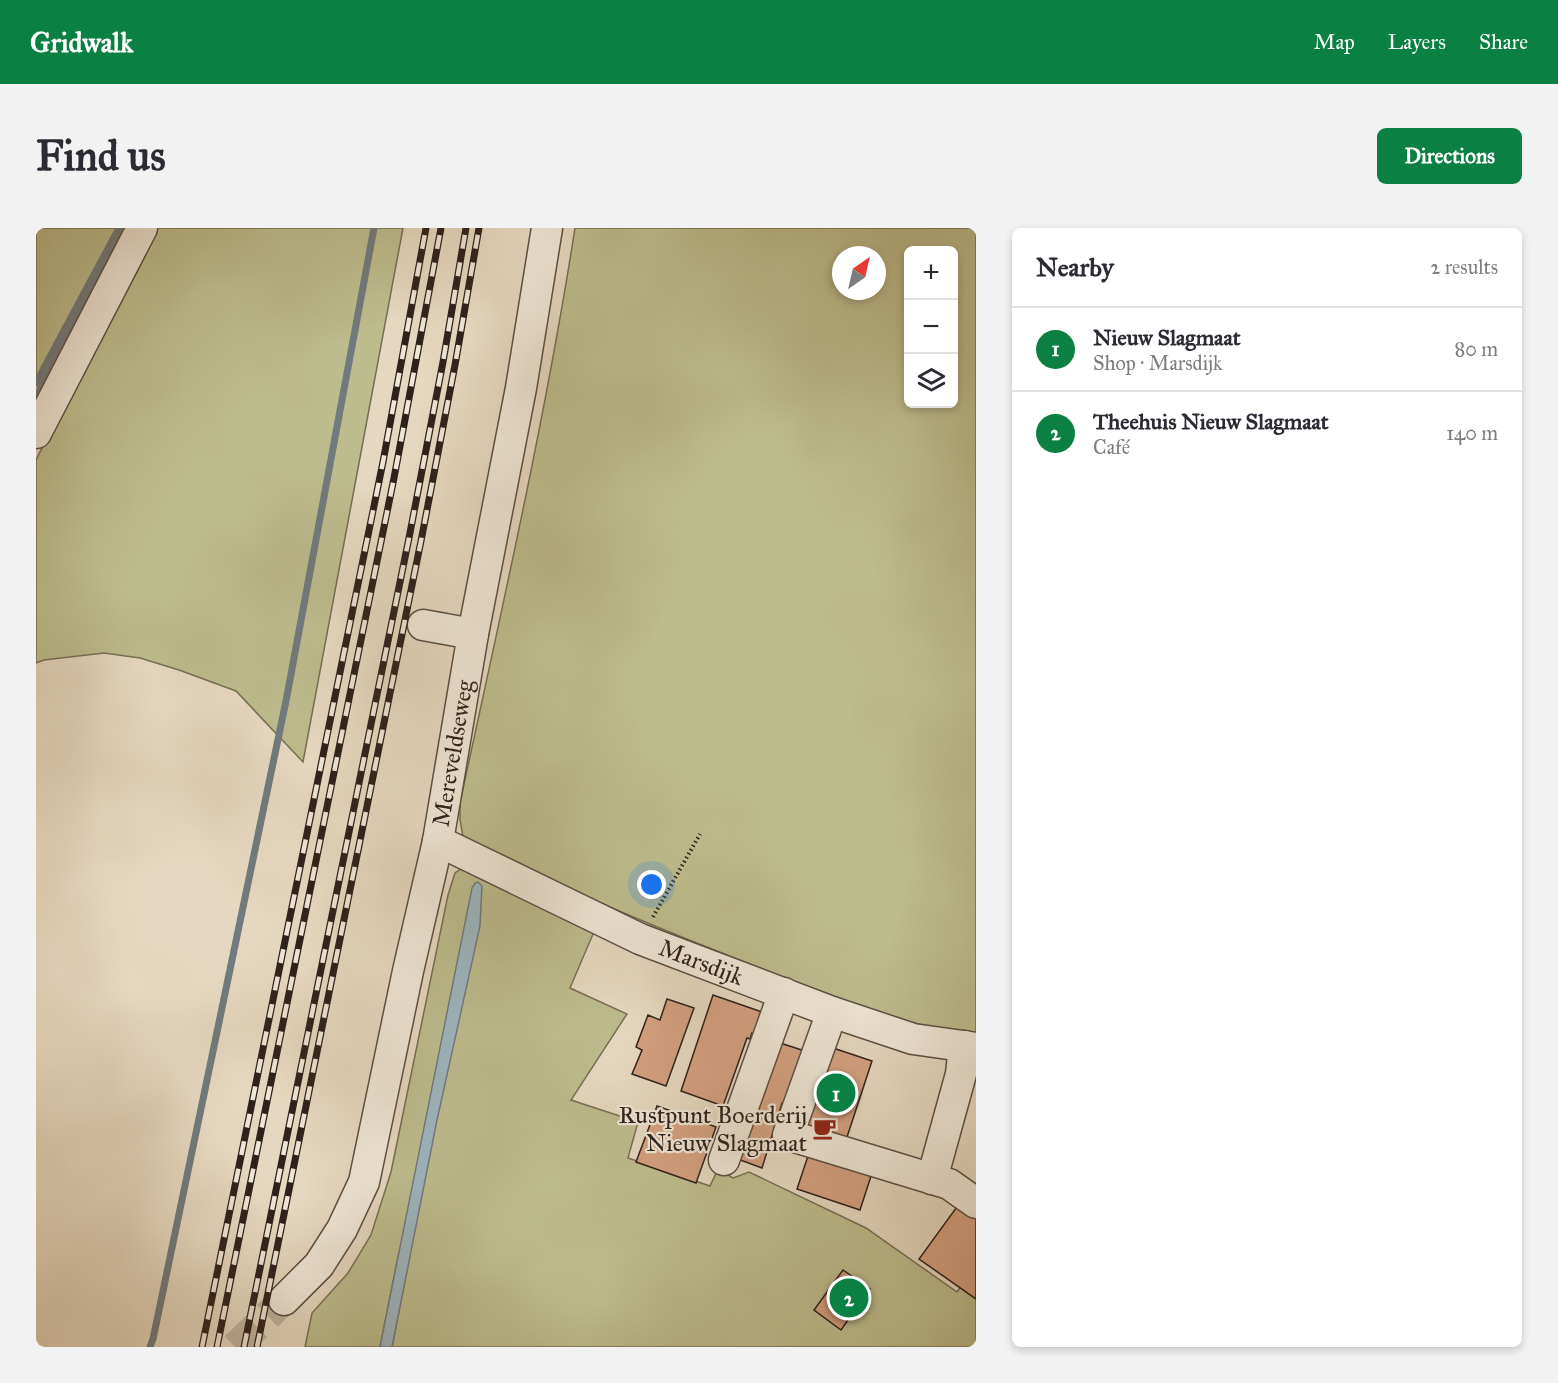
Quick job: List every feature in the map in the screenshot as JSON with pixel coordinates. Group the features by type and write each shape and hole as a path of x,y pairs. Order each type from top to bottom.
{"street":[{"path":"36,433 142,228"},
{"name":"Mereveldseweg","path":"284,1300 319,1265 342,1229 364,1182 438,841 473,634 521,388 547,228"},
{"path":"423,625 473,634"},
{"name":"Marsdijk","path":"438,841 640,939 832,1012 913,1040 970,1047"},
{"path":"724,1160 784,993"},
{"path":"832,1012 788,1135 949,1184 976,1203"},
{"path":"932,1179 970,1047"}],"path":[{"path":"640,939 700,834"}],"shaded area":[{"path":"36,228 119,228 36,383"},
{"path":"154,228 403,228 303,762 236,691 140,658 104,653 44,660 36,663 36,460"},
{"path":"575,228 976,228 976,1033 921,1025 867,1010 617,910 463,837 460,803 522,516"},
{"path":"462,868 596,927 570,988 627,1014 571,1100 638,1122 628,1158 710,1186 718,1169 733,1178 749,1172 866,1228 957,1292 970,1273 976,1201 976,1347 392,1347 410,1254 399,1252 380,1347 305,1347 312,1313 348,1273 371,1235 391,1172 448,895 455,873"}],"water":[{"path":"478,882 482,886 480,926 437,1120 392,1347 380,1347 472,888"}],"building":[{"path":"713,995 762,1012 756,1034 752,1033 750,1039 747,1038 723,1106 681,1091"},
{"path":"667,999 694,1008 666,1086 632,1074 642,1050 636,1047 648,1015 660,1020"},
{"path":"774,1041 808,1052 790,1106 782,1103 762,1168 735,1158"},
{"path":"827,1046 872,1061 846,1140 800,1126"},
{"path":"657,1106 716,1127 696,1183 636,1162"},
{"path":"810,1150 873,1170 860,1210 797,1189"},
{"path":"959,1204 976,1216 976,1299 919,1259"},
{"path":"843,1270 870,1289 841,1330 814,1310"}],"waterway":[{"path":"36,383 119,228"},
{"path":"36,397 124,228"},
{"path":"150,1347 286,701 374,228"}],"tunnel":[{"path":"235,1347 284,1300"}],"railway":[{"path":"202,1347 383,462 426,228"},
{"path":"217,1347 394,478 441,228"},
{"path":"244,1347 409,538 466,228"},
{"path":"257,1347 421,541 479,228"}],"place":[{"name":"Nieuw Slagmaat","path":"836,1093"},
{"name":"Rustpunt Boerderij Nieuw Slagmaat","path":"825,1129"},
{"name":"Theehuis Nieuw Slagmaat","path":"849,1298"}]}
